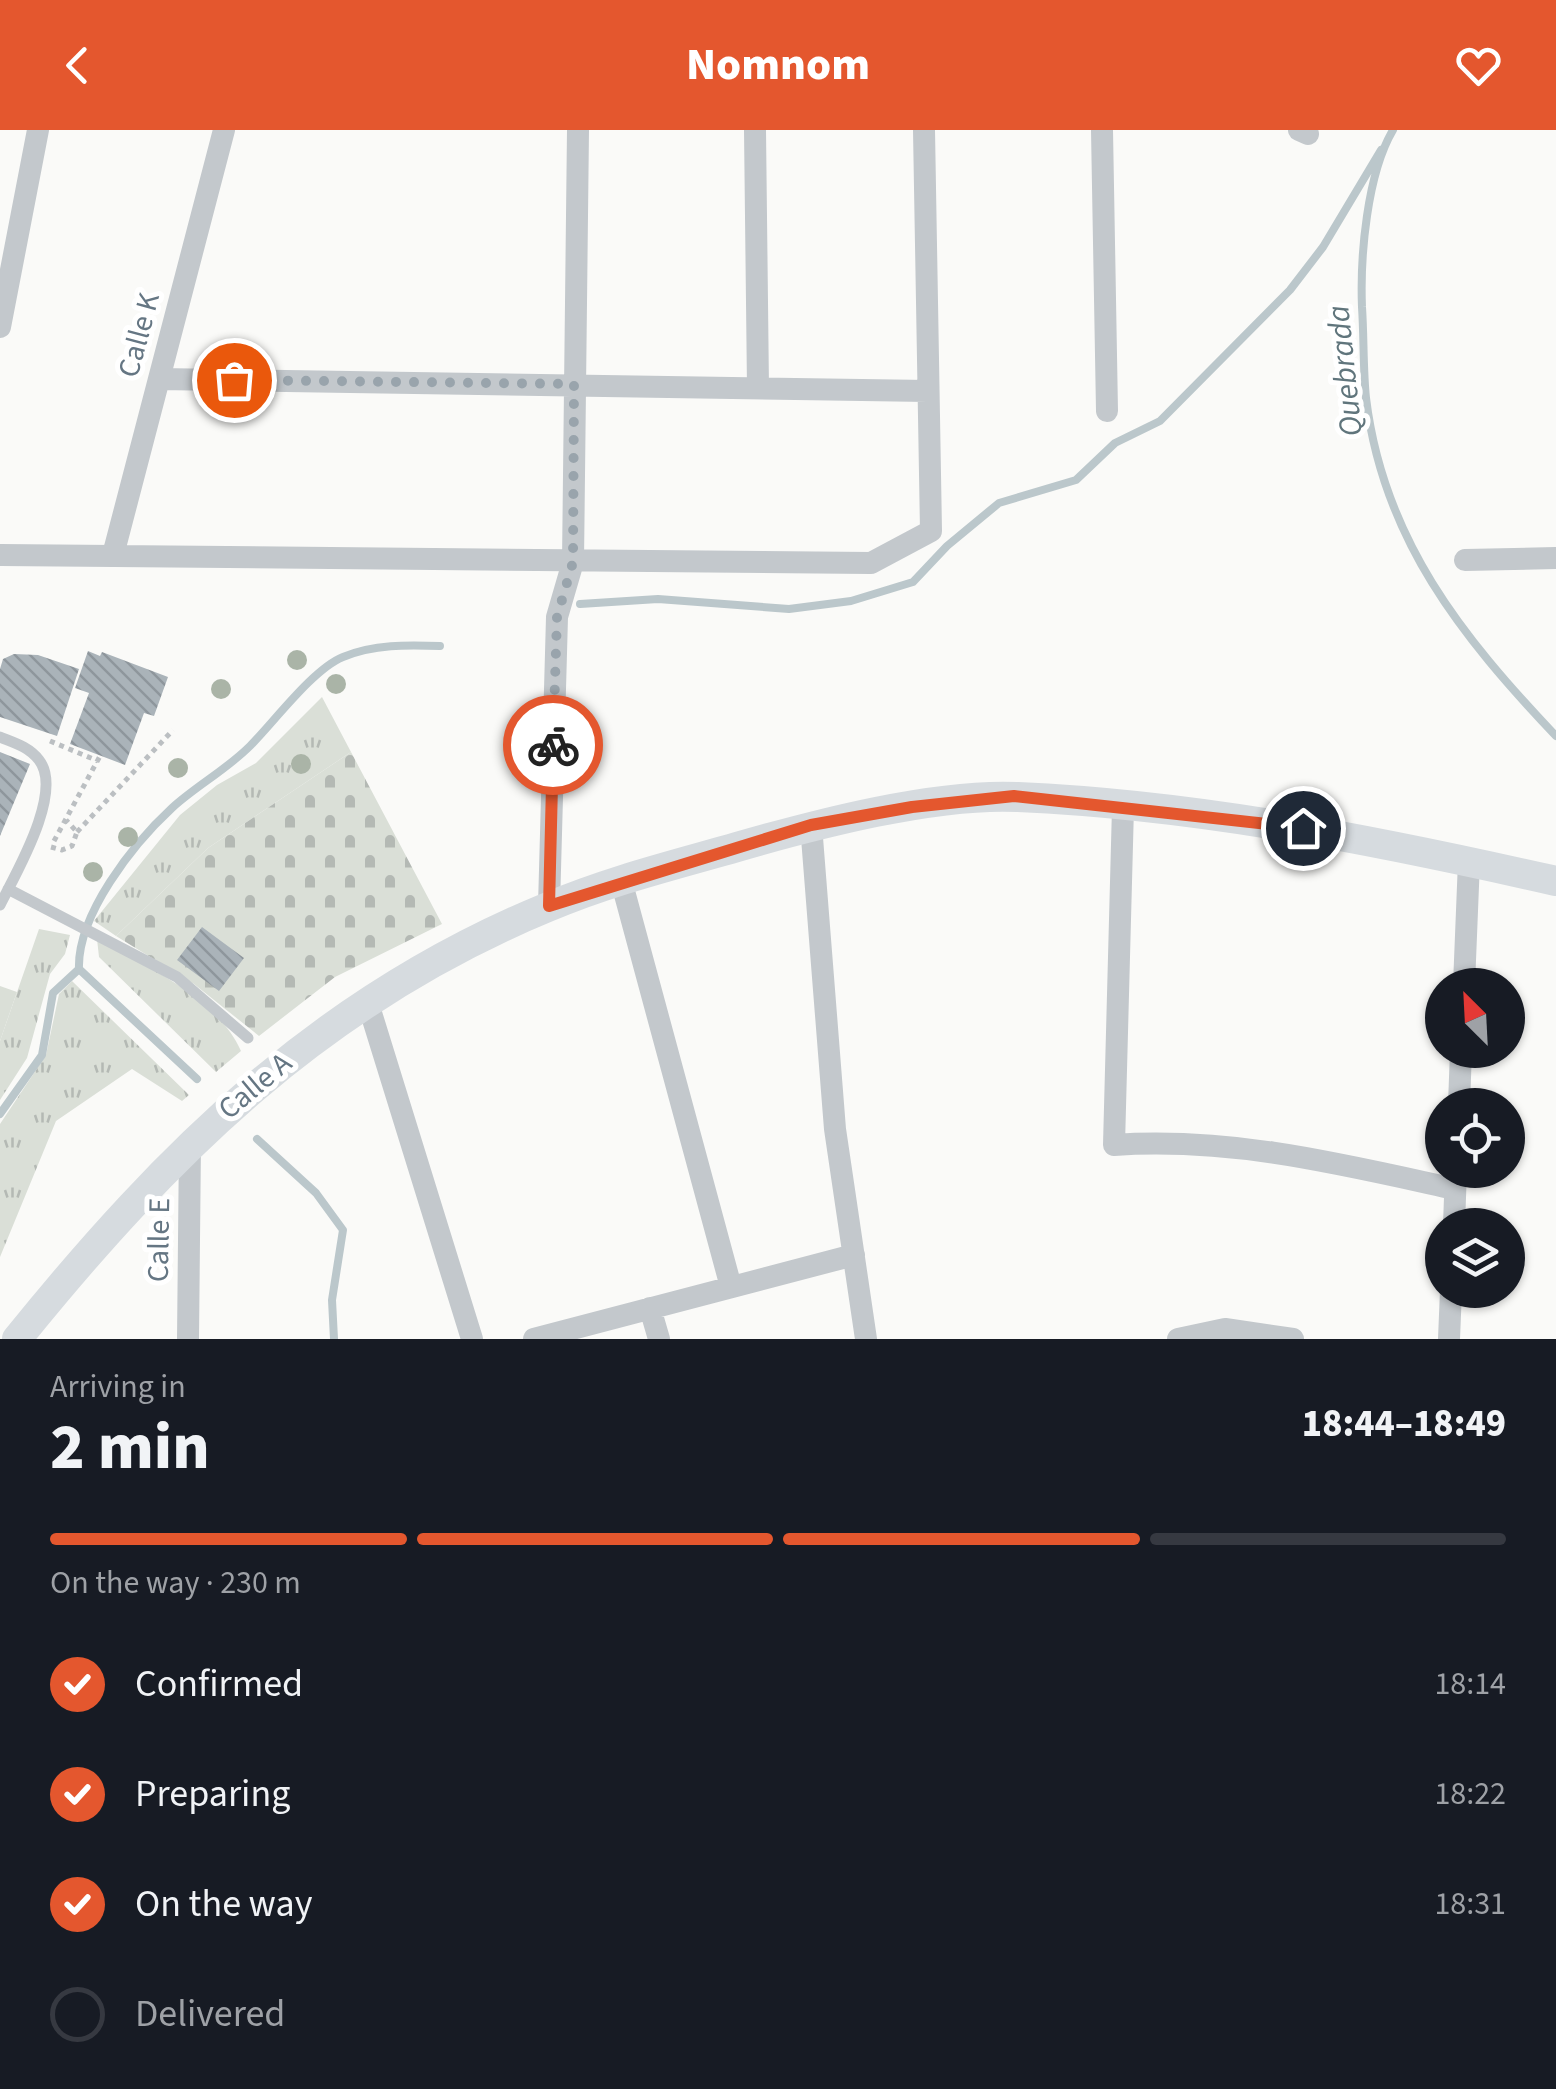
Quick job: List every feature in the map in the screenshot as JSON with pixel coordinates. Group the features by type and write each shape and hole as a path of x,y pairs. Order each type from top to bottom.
{"street":[{"path":"0,327 38,130"},
{"name":"Calle K","path":"113,555 224,130"},
{"path":"549,906 557,617 573,562 578,130"},
{"path":"755,130 758,388"},
{"path":"0,555 870,563 931,532 924,130"},
{"path":"1102,130 1107,410"},
{"path":"159,380 928,391"},
{"path":"1465,560 1556,558"},
{"name":"Calle A","path":"18,1339 190,1142 280,1062 367,1000 461,946 549,906 621,880 811,825 912,807 1014,796 1339,832 1556,880"},
{"path":"1123,807 1114,1145 1169,1141 1264,1148 1425,1175"},
{"path":"811,825 835,1129 866,1339"},
{"path":"1465,968 1469,862"},
{"path":"621,880 731,1287"},
{"path":"367,1000 472,1339"},
{"name":"Calle E","path":"188,1339 190,1142"},
{"path":"534,1339 854,1255"},
{"path":"650,1308 659,1339"},
{"path":"1449,1339 1450,1308"},
{"path":"1178,1339 1225,1329 1293,1339"}],"lane":[{"path":"0,736 27,747 42,763 48,781 26,851 0,905"},
{"path":"8,890 68,917 177,977 248,1038"}],"path":[{"path":"51,847 62,850 72,846 77,832 174,730"},
{"path":"24,897 100,756"},
{"path":"66,820 77,832"}],"green space":[{"path":"322,697 351,752 208,848 116,936 94,921 180,815 217,785 256,763"},
{"path":"351,752 442,924 335,977 259,1036 194,984 116,936 208,848"},
{"path":"39,929 70,935 65,954 50,974 27,1058 0,1100 0,1041"},
{"path":"97,939 198,999 230,1032 241,1051 216,1072 99,957"},
{"path":"72,981 189,1095 182,1101 132,1069 56,1121 0,1257 0,1124 46,1055 59,994"},
{"path":"0,986 17,992 0,1041"}],"building":[{"path":"88,651 100,656 102,652 168,677 154,716 144,713 125,765 70,744 89,693 75,688"},
{"path":"14,654 38,655 79,669 57,736 0,717 0,669 3,659"},
{"path":"0,752 30,764 0,836"},
{"path":"202,927 244,958 219,991 177,960"}],"waterway":[{"name":"Quebrada","path":"1393,130 1371,192 1362,264 1365,387 1375,449 1409,541 1432,583 1489,661 1556,736"},
{"path":"580,604 658,599 789,609 851,601 913,582 947,546 999,503 1076,480 1115,443 1160,421 1290,290 1323,247 1381,150"},
{"path":"197,1079 79,969 87,926 97,904 125,861 157,823 241,755 331,663 379,648 440,646"},
{"path":"0,1114 42,1055 53,993 79,969"},
{"path":"257,1139 316,1193 343,1230 332,1300 334,1339"}],"way so far":[{"path":"234,380 574,384 573,562 557,617 553,745"}],"route":[{"path":"553,745 549,906 621,880 811,825 912,807 1014,796 1303,828"}]}
